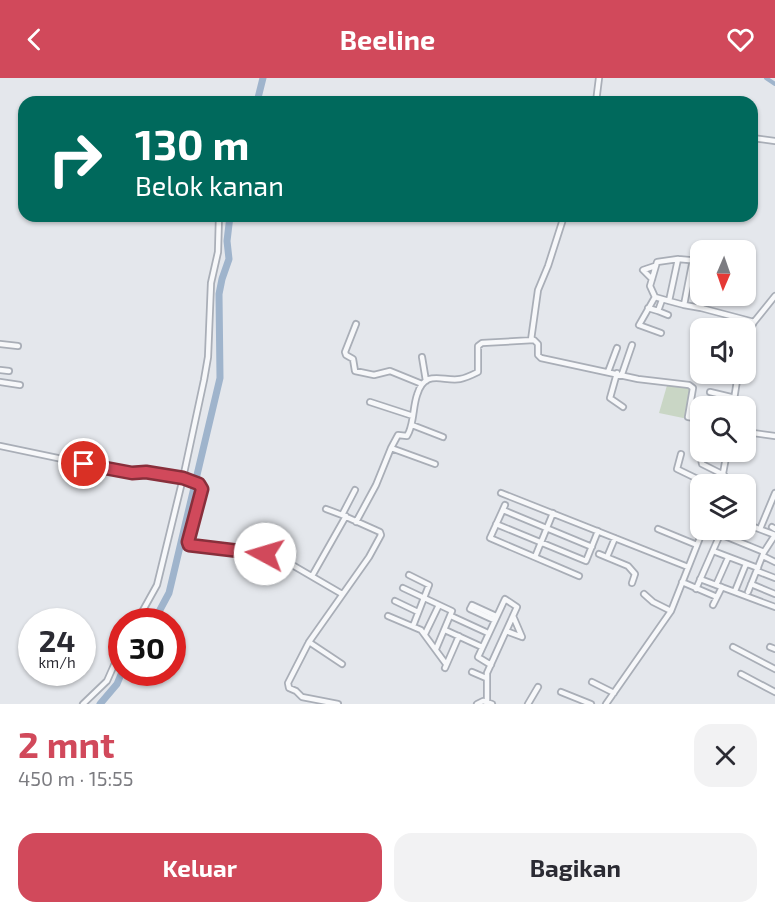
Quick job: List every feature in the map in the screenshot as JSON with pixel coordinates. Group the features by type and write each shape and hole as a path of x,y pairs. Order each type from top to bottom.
{"street":[{"path":"597,96 599,78"},
{"path":"758,139 775,141"},
{"path":"145,608 158,585 185,479 208,357 211,283 218,252 219,222"},
{"path":"531,340 538,290 562,222"},
{"path":"669,302 678,259"},
{"path":"690,259 658,261 650,286 655,297 739,318"},
{"path":"652,279 643,270 655,266"},
{"path":"684,304 690,274"},
{"path":"756,320 775,296"},
{"path":"655,297 639,325 661,333"},
{"path":"658,311 662,300"},
{"path":"648,308 668,315"},
{"path":"356,324 345,352 354,359 355,371 374,375 390,371 424,382 440,377 462,379 478,372 477,353 480,344 531,340 537,342 538,356 541,358 638,379 692,386 691,396"},
{"path":"0,344 18,346"},
{"path":"623,407 610,398 632,345"},
{"path":"608,372 617,348"},
{"path":"356,522 376,485 398,435 408,434 412,425 417,394 424,382 422,357"},
{"path":"0,369 9,371"},
{"path":"0,382 20,385"},
{"path":"710,392 727,396"},
{"path":"370,402 413,416"},
{"path":"690,402 688,417 690,417"},
{"path":"412,425 443,436"},
{"path":"756,433 775,436"},
{"path":"0,446 110,469 135,473 146,472 196,482 202,489 189,545 272,555 342,594"},
{"path":"391,448 435,465"},
{"path":"681,454 677,469 690,475"},
{"path":"702,462 722,474"},
{"path":"312,576 356,490"},
{"path":"501,493 688,567"},
{"path":"760,529 775,493"},
{"path":"579,576 490,538 496,524 504,507 592,547"},
{"path":"326,509 380,532 381,535 369,557 309,642 291,676 289,688 302,697 338,704"},
{"path":"535,557 553,513"},
{"path":"496,524 586,561 598,531"},
{"path":"748,592 763,554 775,535 756,528"},
{"path":"658,529 697,545"},
{"path":"607,557 615,538"},
{"path":"606,704 671,611 699,540"},
{"path":"696,589 718,540"},
{"path":"736,540 775,562"},
{"path":"769,544 775,547"},
{"path":"713,551 775,578"},
{"path":"599,554 632,568 635,574 632,583"},
{"path":"716,585 729,558"},
{"path":"735,591 746,564"},
{"path":"409,575 429,584 413,626"},
{"path":"700,579 775,607"},
{"path":"682,582 717,597"},
{"path":"751,584 775,594"},
{"path":"713,605 722,587"},
{"path":"403,588 452,610 436,649"},
{"path":"644,594 653,602 671,611"},
{"path":"477,704 489,703 486,678 517,606 505,599 478,658 491,664"},
{"path":"395,601 418,612"},
{"path":"425,634 439,605"},
{"path":"472,605 495,618 470,609 472,605"},
{"path":"388,616 413,626 425,634 446,666 459,636"},
{"path":"451,616 488,633"},
{"path":"506,631 522,637 513,616"},
{"path":"445,630 482,647"},
{"path":"309,642 342,664"},
{"path":"733,647 775,669"},
{"path":"472,672 486,678"},
{"path":"741,674 775,692"},
{"path":"83,704 108,679"},
{"path":"592,682 614,693"},
{"path":"528,704 538,687"},
{"path":"561,692 591,704"}],"green space":[{"path":"668,382 694,388 692,396 690,396 688,419 659,413"}],"waterway":[{"path":"258,96 263,78"},
{"path":"766,78 775,84"},
{"path":"161,608 169,593 220,378 219,294 229,259 227,241 229,222"},
{"path":"100,704 115,686"}],"route":[{"path":"84,464 132,473 142,471 196,482 201,485 202,489 189,545 265,554"}]}
